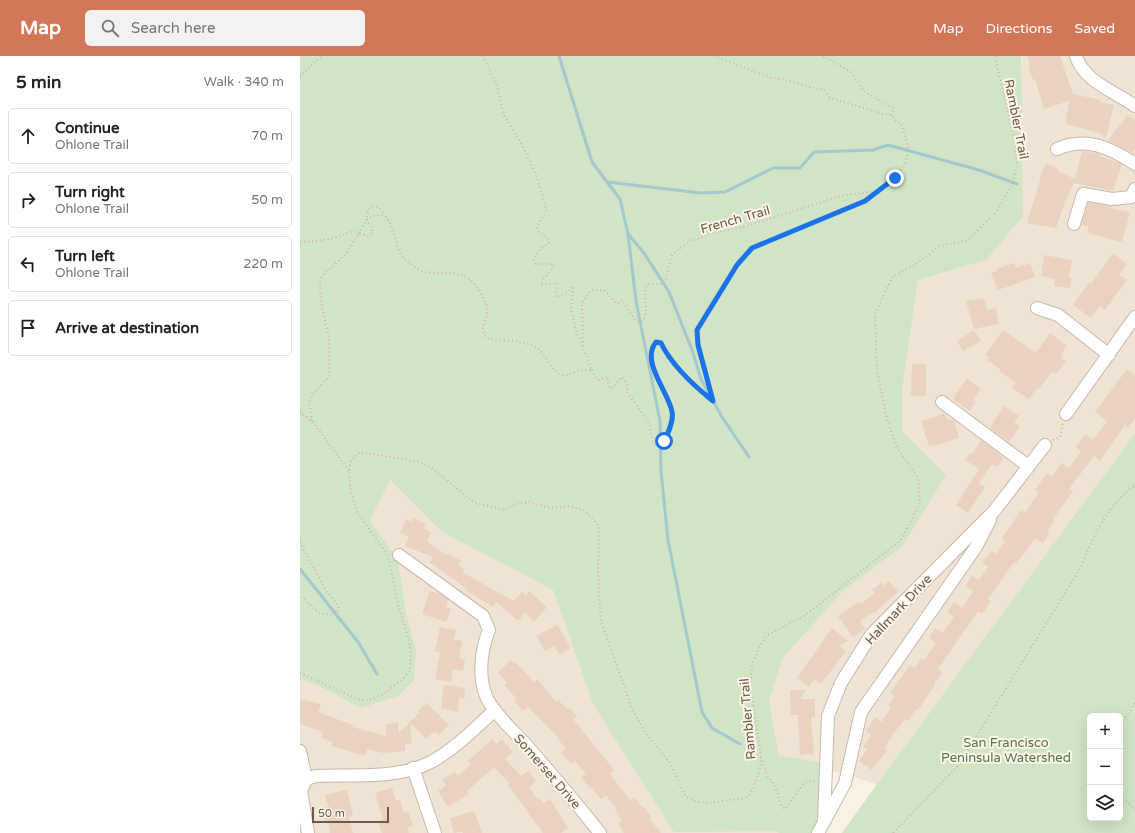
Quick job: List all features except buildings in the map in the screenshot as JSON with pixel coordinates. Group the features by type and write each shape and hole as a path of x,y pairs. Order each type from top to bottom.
{"street":[{"path":"1076,56 1079,66 1094,81 1135,106"},
{"path":"1057,149 1082,143 1102,146 1135,164"},
{"path":"1074,224 1083,194 1112,199 1132,197 1135,189"},
{"path":"1037,308 1058,315 1109,355"},
{"path":"1066,414 1135,317"},
{"path":"942,402 1028,466"},
{"name":"Hallmark Drive","path":"824,821 828,716 845,677 871,635 995,510 1044,445"},
{"name":"Hallmark Drive","path":"818,833 845,783 861,712 976,547 995,510"},
{"name":"Somerset Drive","path":"399,555 483,616 489,630 483,646 482,677 486,696 495,710 556,779 600,833"},
{"path":"306,779 316,776 388,774 429,763 453,748 495,710"},
{"path":"300,751 306,779 301,791 308,833"},
{"path":"413,768 434,833"}],"path":[{"path":"300,77 315,61 324,56"},
{"path":"483,56 496,83 504,115 522,145 536,175 545,202 546,210 537,226 538,231 549,239 549,242 538,252 533,261 535,264 553,264 552,269 541,281 541,285 557,283 556,297 573,288 571,308 576,331 596,378 599,380 607,376 609,388 613,387 622,377 627,384 627,392 649,423 653,442 658,447 669,433 672,412 652,362 652,350 656,342 661,343 668,358 713,401 698,345 697,330 737,265 752,248 865,201 895,178 905,163 908,151 902,124 895,120 892,115"},
{"path":"714,56 772,78 780,78 812,89 823,89 830,98 883,114 892,115"},
{"path":"823,56 851,72 865,92 894,109 892,115"},
{"name":"Rambler Trail","path":"349,471 351,460 360,452 380,454 420,462 432,468 475,503 485,506 505,510 519,503 529,502 549,508 569,506 584,510 599,526 598,576 601,621 632,709 648,735 670,763 686,797 695,801 707,803 745,798 752,791 756,783 761,756 751,689 751,672 753,662 766,636 804,616 901,540 920,503 918,478 897,447 887,420 876,370 875,314 893,276 912,266 940,246 967,241 996,212 1013,183 1017,164 1014,138 995,56"},
{"name":"French Trail","path":"583,349 582,303 591,290 604,290 617,304 622,300 636,321 643,321 646,313 645,289 648,284 662,284 665,282 672,255 691,240 700,239 707,234 747,226 840,196 878,191"},
{"path":"312,421 309,402 315,391 329,377 329,338 321,303 319,289 320,282 322,276 346,254 359,233 366,219 366,215 372,207 380,209 392,227 398,250 407,262 424,272 463,276 470,279 483,297 487,313 483,328 484,334 488,339 496,341 507,339 536,347 556,370 563,375 571,374 577,371 592,370"},
{"path":"366,219 372,215 384,215"},
{"path":"300,242 323,241 344,236 353,231 368,236 373,231 366,219"},
{"path":"300,412 312,421 349,471 351,493 358,513 385,551 390,564 399,608 408,637 411,653 410,669 405,678 384,694 372,699 360,700 300,673"},
{"path":"1044,445 1060,437 1066,414"},
{"path":"893,833 958,766 1080,569 1093,538 1107,512 1125,492 1135,485"},
{"path":"300,542 326,591 338,605 339,610 337,613 332,615 319,614 312,605 300,596"},
{"path":"1123,720 1135,702"},
{"path":"761,756 767,775 776,788 781,805 785,809 805,782 826,782"},
{"path":"1123,798 1135,809"}],"shaded area":[{"path":"1021,56 1135,56 1135,433 877,784 779,755 769,701 783,658 844,590 902,547 902,390 918,280 986,260 1022,62"},
{"path":"390,480 442,532 553,590 593,704 779,833 300,833 300,679 317,685 361,708 416,650 406,613 398,560 369,520"}],"green space":[{"path":"300,56 1021,56 1023,216 986,260 918,280 902,390 902,431 946,475 902,547 844,590 783,658 769,701 779,755 826,764 818,833 779,833 776,831 674,832 593,704 553,590 442,532 390,480 370,520 398,560 406,613 416,650 414,680 398,696 361,708 317,685 300,679"},
{"name":"San Francisco Peninsula Watershed","path":"1135,433 1135,833 842,833 877,784"}],"waterway":[{"path":"559,56 592,162 607,182 701,193 725,192 773,168 800,168 814,152 873,150 888,145 979,170 1017,184"},
{"path":"607,182 620,199 628,234 636,301 660,421 661,471 668,540 702,712 712,728 740,744"},
{"path":"629,235 644,253 669,292 692,350 701,379 722,417 749,457"},
{"path":"300,569 358,642 377,674"}],"route":[{"path":"664,441 669,433 672,412 655,374 652,362 652,350 656,342 661,343 668,358 713,401 698,345 697,330 737,265 752,248 865,201 895,178"}]}
